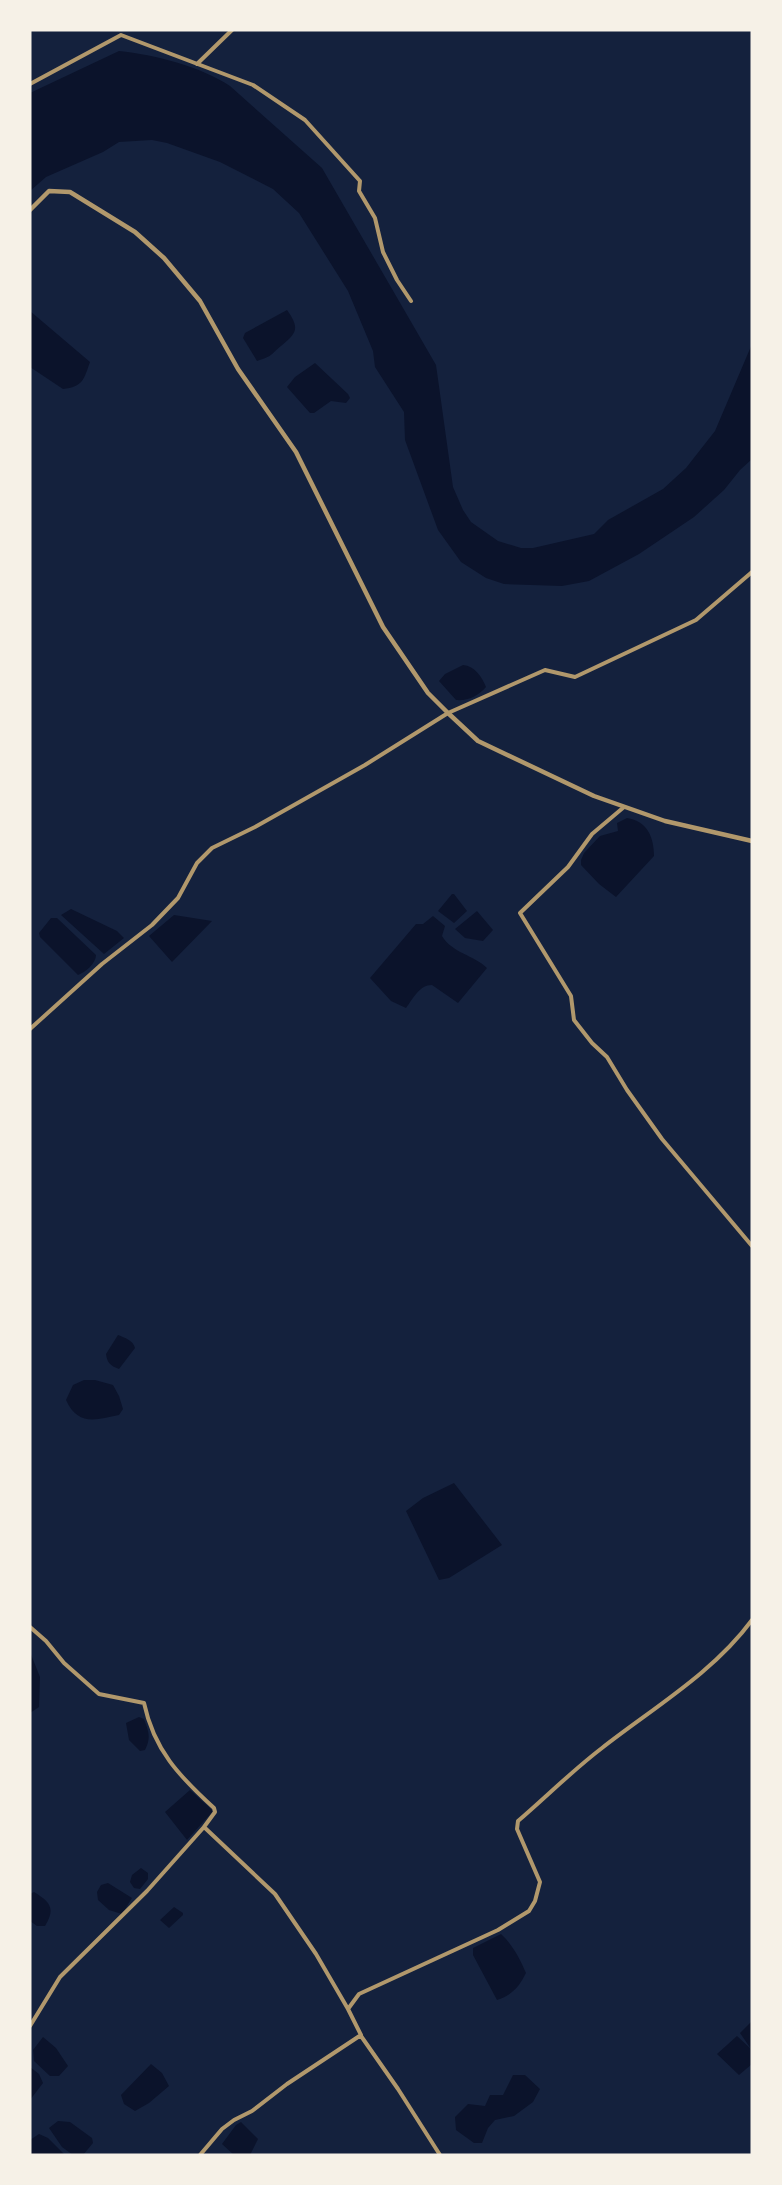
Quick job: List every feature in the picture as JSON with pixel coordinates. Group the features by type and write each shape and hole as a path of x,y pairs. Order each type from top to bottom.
{"street":[{"path":"197,64 232,30"},
{"path":"30,84 121,34 253,85 304,120 360,181 359,191 375,218 383,252 411,301"},
{"path":"30,210 49,191 70,192 135,232 164,258 186,284 200,301 238,369 296,452 383,627 428,693 478,741 594,796 624,807 665,821 752,841"},
{"path":"30,1029 102,964 152,925 178,898 197,863 212,848 255,827 365,765 448,713 545,670 575,677 696,620 752,572"},
{"path":"624,807 592,834 567,867 520,914 571,996 574,1020 592,1043 607,1057 662,1139 752,1246"},
{"path":"348,2009 359,1995 498,1930 529,1911 536,1901 540,1882 517,1828 518,1821 600,1749 678,1693 726,1649 752,1620"},
{"path":"30,1627 46,1641 64,1663 99,1694 144,1703 148,1725 166,1759 214,1808 215,1812 147,1891 60,1977 30,2026"},
{"path":"204,1827 275,1894 316,1954 361,2036 440,2155"},
{"path":"200,2155 222,2129 234,2120 361,2036"}],"water":[{"path":"119,51 177,62 218,79 230,86 322,168 436,365 453,487 471,522 498,541 521,548 533,548 594,534 608,520 663,489 686,468 715,431 752,344 752,459 724,490 694,517 639,554 589,581 562,586 504,584 486,578 461,562 438,530 405,440 404,412 375,367 373,351 348,291 299,213 273,189 220,162 152,140 119,142 103,152 46,177 30,191 30,93"},
{"path":"287,310 294,321 293,334 271,355 257,361 243,338 245,333"},
{"path":"30,311 90,362 79,384 63,389 30,367"},
{"path":"315,363 348,394 350,398 346,403 331,401 314,413 310,413 287,387 295,377"},
{"path":"463,665 471,667 478,673 486,687 472,697 456,700 439,681 445,674"},
{"path":"627,818 640,823 648,831 653,842 654,856 616,897 599,884 581,865 581,860 584,853 600,836 618,831 617,823"},
{"path":"452,894 467,911 454,923 438,911"},
{"path":"71,909 117,931 124,938 104,954 61,915"},
{"path":"477,911 493,930 483,941 465,938 455,929"},
{"path":"174,915 212,921 172,962 149,936"},
{"path":"433,916 445,926 442,936 446,942 487,968 458,1003 432,985 423,987 406,1008 391,1001 370,978 416,924 423,924"},
{"path":"51,918 57,918 96,955 92,964 81,974 78,975 40,937 39,933"},
{"path":"118,1335 131,1341 135,1348 119,1369 110,1364 106,1354"},
{"path":"84,1380 95,1380 113,1385 123,1409 119,1415 88,1419 76,1414 66,1400 73,1385"},
{"path":"454,1483 502,1545 449,1578 439,1580 406,1511 423,1498"},
{"path":"30,1652 40,1677 39,1707 30,1713"},
{"path":"139,1717 144,1719 149,1735 145,1750 140,1751 129,1740 126,1723"},
{"path":"190,1790 213,1811 187,1840 165,1812"},
{"path":"141,1868 148,1873 148,1879 140,1889 134,1888 130,1882 132,1875"},
{"path":"108,1883 132,1898 122,1914 109,1910 98,1900 97,1892 101,1885"},
{"path":"34,1892 50,1906 50,1915 45,1926 37,1926 30,1921 30,1894"},
{"path":"174,1907 183,1915 169,1928 160,1920"},
{"path":"501,1934 516,1952 526,1973 515,1990 497,2000 473,1955 473,1948"},
{"path":"752,2021 752,2064 739,2075 717,2054 737,2036 751,2049 740,2033"},
{"path":"43,2037 56,2048 68,2066 59,2076 50,2076 34,2061 33,2050"},
{"path":"151,2064 162,2073 169,2086 149,2103 135,2111 124,2104 121,2095"},
{"path":"30,2067 39,2074 43,2083 30,2100"},
{"path":"513,2075 525,2075 540,2089 533,2102 514,2116 495,2120 488,2128 482,2143 474,2143 456,2130 455,2117 468,2104 485,2106 490,2095 503,2095"},
{"path":"58,2121 70,2122 92,2138 93,2143 83,2155 73,2155 62,2147 49,2128"},
{"path":"241,2122 258,2139 250,2155 234,2155 222,2144 236,2125"},
{"path":"39,2134 48,2138 65,2155 33,2155 30,2153 30,2140"}]}
